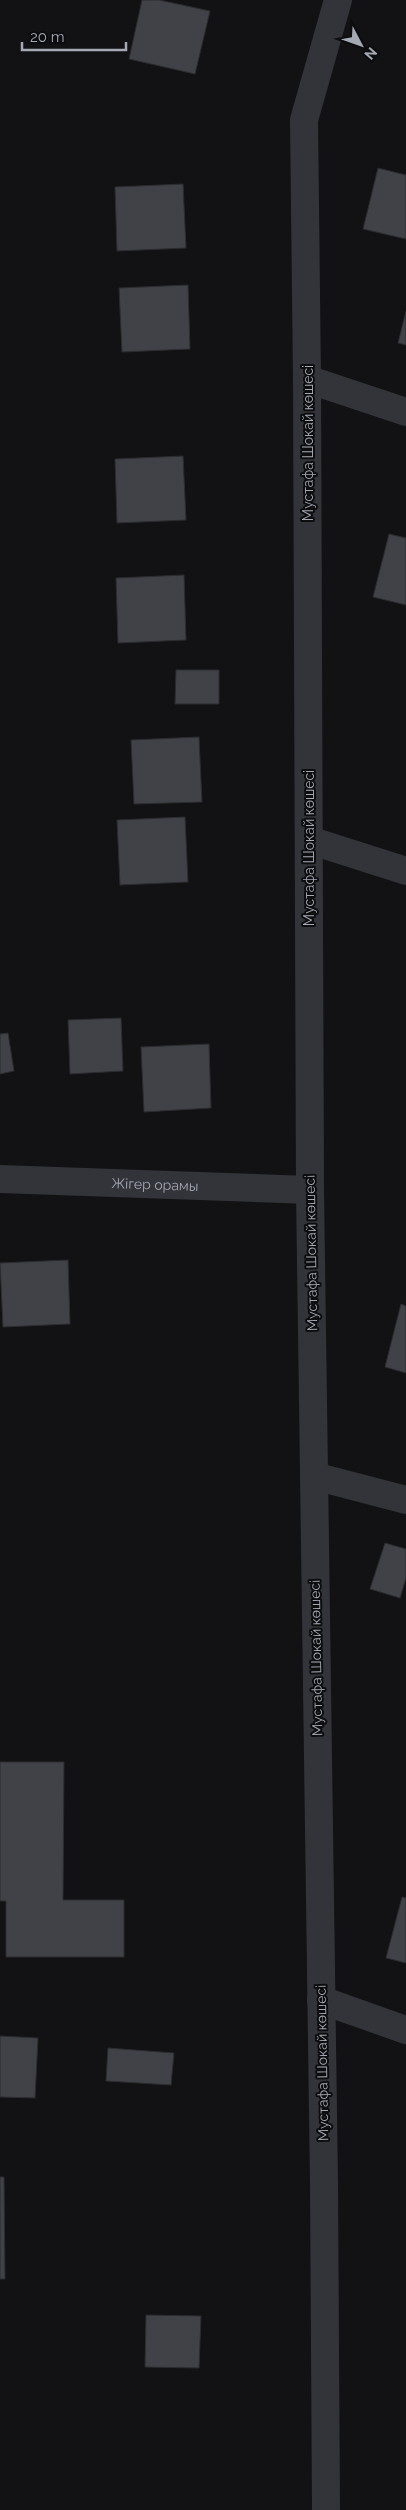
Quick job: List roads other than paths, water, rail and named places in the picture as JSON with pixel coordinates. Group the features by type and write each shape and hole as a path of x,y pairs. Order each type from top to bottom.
{"street":[{"name":"Мустафа Шокай көшесі","path":"326,2510 310,1190 307,379 304,120 338,0"},
{"path":"307,379 406,412"},
{"path":"309,840 406,871"},
{"name":"Жігер орамы","path":"0,1179 310,1190"},
{"path":"314,1476 406,1500"},
{"path":"321,2000 406,2030"}]}
